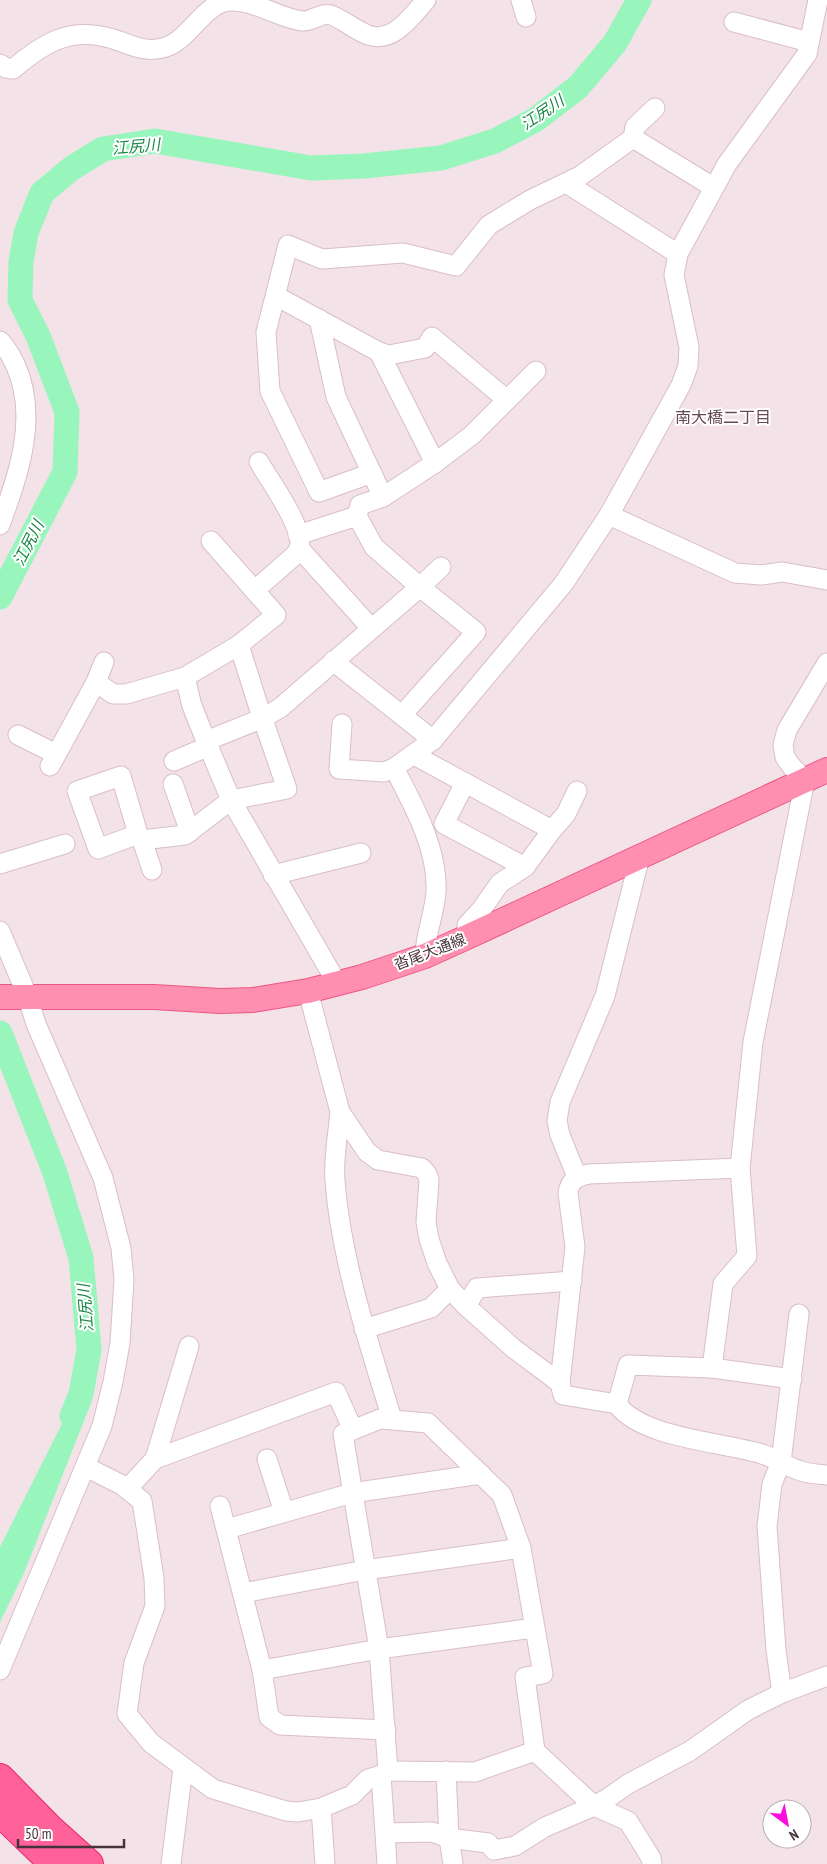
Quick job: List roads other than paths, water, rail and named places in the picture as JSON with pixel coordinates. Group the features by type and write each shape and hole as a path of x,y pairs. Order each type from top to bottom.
{"highway":[{"path":"0,1778 50,1829 89,1864"},
{"path":"0,1812 54,1864"}],"main road":[{"name":"沓尾大通線","path":"0,997 154,997 220,1001 253,1000 308,991 425,956 827,770"}],"street":[{"path":"0,64 13,69 31,53 49,42 69,35 86,33 102,35 146,50 164,48 178,40 216,6 227,1 238,1 305,21 322,15 331,15 369,35 378,37 391,34 401,27 426,0"},
{"path":"342,724 339,769 384,772 414,755 433,740 564,583 609,515 681,385 688,366 688,347 674,275 678,254 727,164 807,54 818,0"},
{"path":"734,22 809,42"},
{"path":"372,473 319,492 270,391 266,332 288,245 322,259 403,253 456,266 488,225 530,200 580,176 633,138 635,126 655,108"},
{"path":"633,138 713,187"},
{"path":"566,183 678,254"},
{"path":"276,296 379,352 389,355 425,348 432,337 507,400"},
{"path":"319,319 336,397 383,497"},
{"path":"0,341 22,378 27,413 22,455 13,491 0,524"},
{"path":"379,352 434,463"},
{"path":"402,715 476,632 374,547 357,516 360,505 383,497 472,435 536,371"},
{"path":"259,462 271,484 290,510 299,542 371,628"},
{"path":"609,515 736,573 760,575 782,572 827,580"},
{"path":"254,590 295,555 299,542 357,516"},
{"path":"96,682 113,694 126,694 185,677 239,645 276,615 211,540"},
{"path":"174,761 280,708 441,568"},
{"path":"152,870 140,837 185,835 231,800 287,789 239,645"},
{"path":"333,661 433,740"},
{"path":"18,735 53,760 96,682 104,662"},
{"path":"712,1368 723,1284 747,1256 740,1168 753,1042 805,780 788,762 783,745 787,730 827,663"},
{"path":"185,677 192,706 231,800 337,983"},
{"path":"414,755 552,830"},
{"path":"394,768 413,804 430,848 433,862 436,891 425,943 425,956"},
{"path":"465,783 444,824 525,867"},
{"path":"173,784 190,832"},
{"path":"467,937 467,925 481,910 500,883 525,867 566,814 577,791"},
{"path":"0,864 65,844"},
{"path":"273,875 361,854"},
{"path":"577,1177 560,1135 557,1121 560,1102 605,996 640,856"},
{"path":"0,931 27,996 36,1024 103,1178 120,1248 124,1280 120,1343 102,1426 0,1670"},
{"path":"308,991 340,1112 367,1152 378,1160 422,1168 427,1174 429,1180 426,1222 429,1239 437,1263 450,1289 513,1348 560,1383"},
{"path":"340,1112 334,1179 342,1235 364,1330 392,1419"},
{"path":"740,1168 589,1174 577,1177 569,1185 568,1193 575,1247 560,1383 563,1395 617,1404 623,1413 666,1433 765,1454 801,1471 827,1475"},
{"path":"466,1306 477,1288 572,1281"},
{"path":"364,1330 430,1308 450,1289"},
{"path":"782,1693 776,1650 767,1526 772,1484 781,1462 799,1314"},
{"path":"155,1459 189,1346"},
{"path":"617,1404 628,1365 712,1368 792,1379"},
{"path":"126,1489 155,1459 336,1392 352,1430"},
{"path":"387,1864 386,1730 379,1649 343,1434 380,1419 428,1423 502,1495 521,1548 543,1674 525,1677 535,1751 594,1806 628,1821 651,1858 652,1864"},
{"path":"267,1459 284,1512"},
{"path":"86,1467 122,1485 142,1501 154,1578 155,1606 134,1663 127,1714 151,1743 213,1789 271,1808 298,1812 322,1808 352,1795 368,1779 385,1773 474,1772 535,1751"},
{"path":"227,1529 352,1492 481,1474"},
{"path":"220,1506 262,1670 269,1717 280,1725 386,1730"},
{"path":"243,1593 365,1570 521,1548"},
{"path":"262,1670 379,1649 534,1628"},
{"path":"386,1833 432,1832 449,1838 488,1843 493,1857 546,1827 594,1806 628,1784 690,1751 748,1710 782,1693 827,1676"},
{"path":"171,1864 183,1768"},
{"path":"446,1771 449,1838 453,1864"},
{"path":"322,1808 325,1864"}],"waterway":[{"name":"江尻川","path":"0,597 65,472 67,412 38,336 20,300 21,262 26,233 42,193 72,168 103,149 155,141 311,168 364,166 441,158 495,141 535,120 578,87 615,43 639,0"},
{"name":"江尻川","path":"0,1033 55,1173 81,1258 89,1350 81,1394 72,1416"}],"district":[{"name":"南大橋二丁目","path":"723,417"}]}
